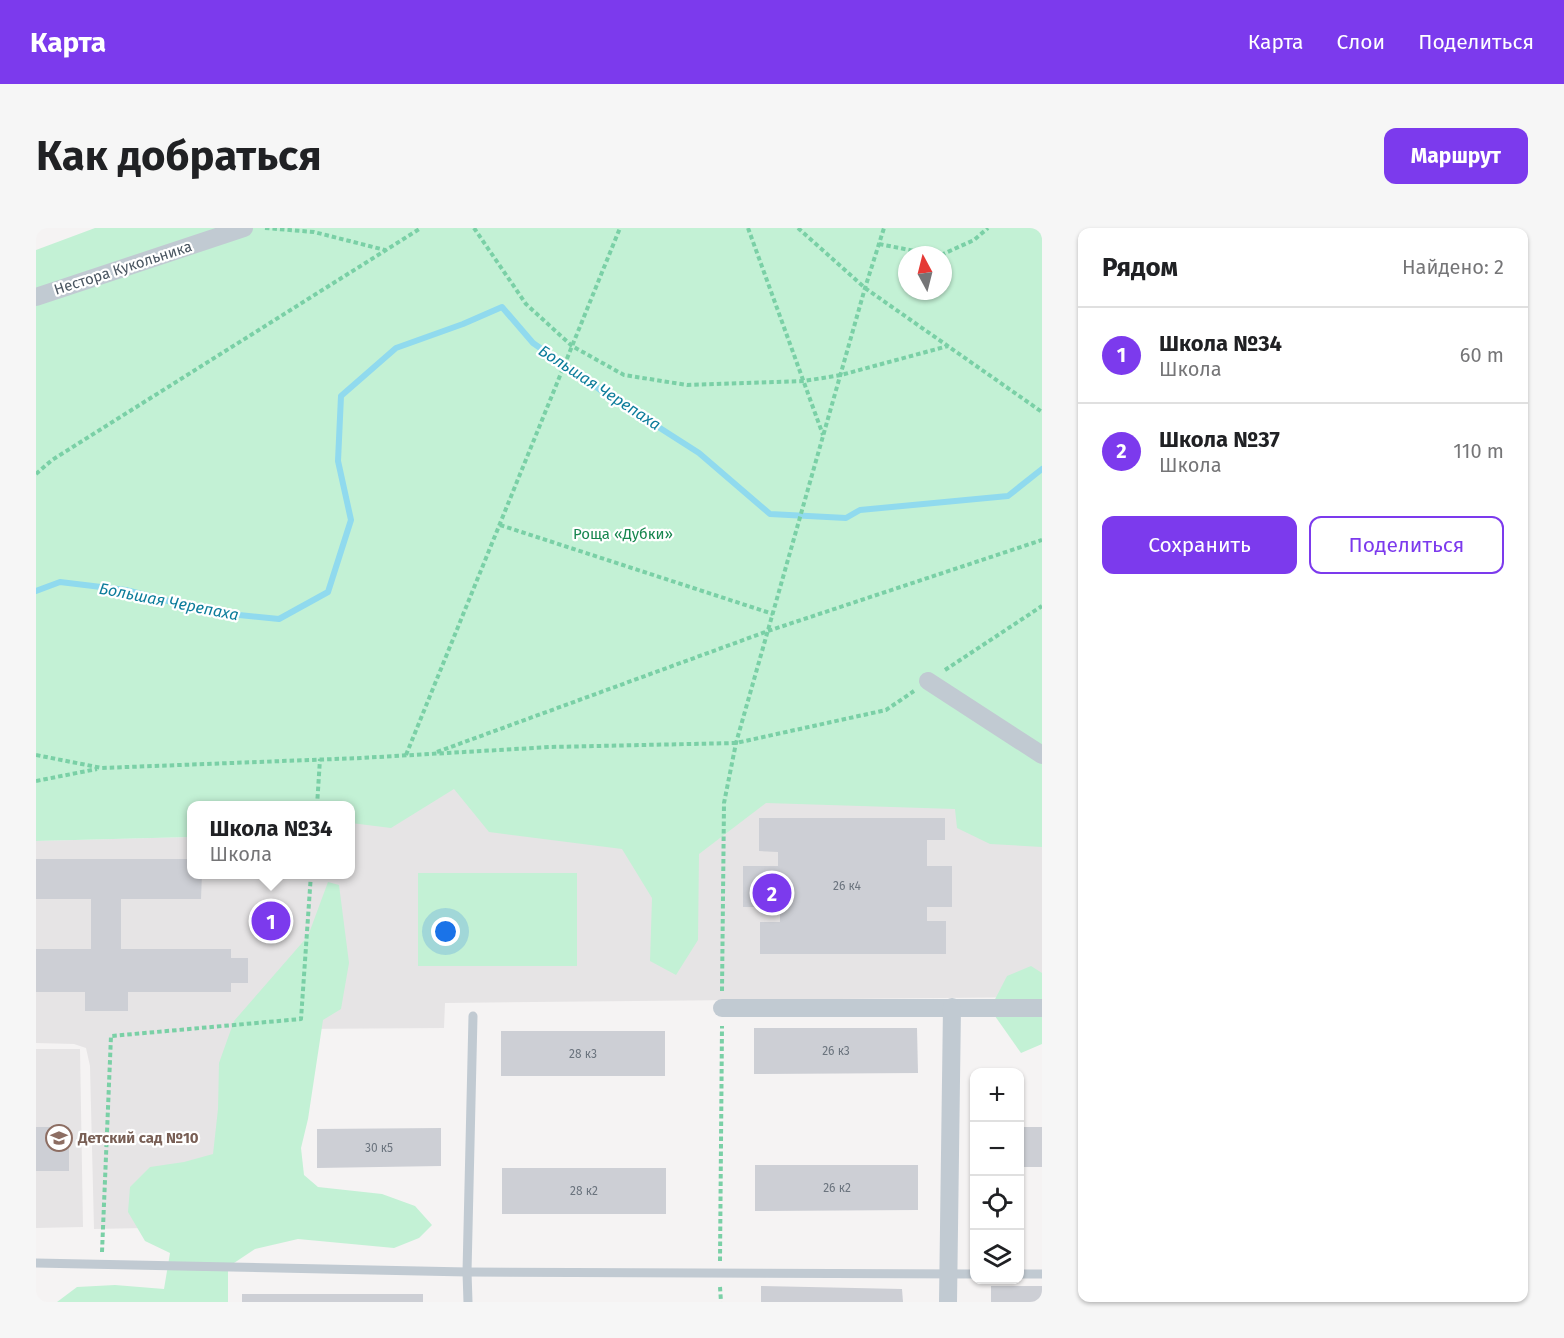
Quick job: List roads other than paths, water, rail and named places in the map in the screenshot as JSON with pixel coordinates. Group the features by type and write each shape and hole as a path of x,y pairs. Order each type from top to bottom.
{"street":[{"name":"Нестора Кукольника","path":"36,297 244,228"},
{"path":"928,681 1042,755"},
{"path":"948,1302 952,1007"},
{"path":"722,1008 1042,1008"}],"lane":[{"path":"468,1302 473,1016"},
{"path":"36,1263 467,1272 970,1274"},
{"path":"1024,1274 1042,1274"}],"waterway":[{"name":"Большая Черепаха","path":"36,591 60,582 126,590 210,612 279,619 328,592 351,520 338,461 341,396 396,348 502,307 533,343 602,391 699,453 770,514 846,518 860,510 1008,496 1042,469"}],"place":[{"name":"Школа №37","path":"772,893"},
{"name":"Школа №34","path":"271,921"},
{"name":"Детский сад №10","path":"59,1138"}],"park label":[{"name":"Роща «Дубки»","path":"623,534"}]}
